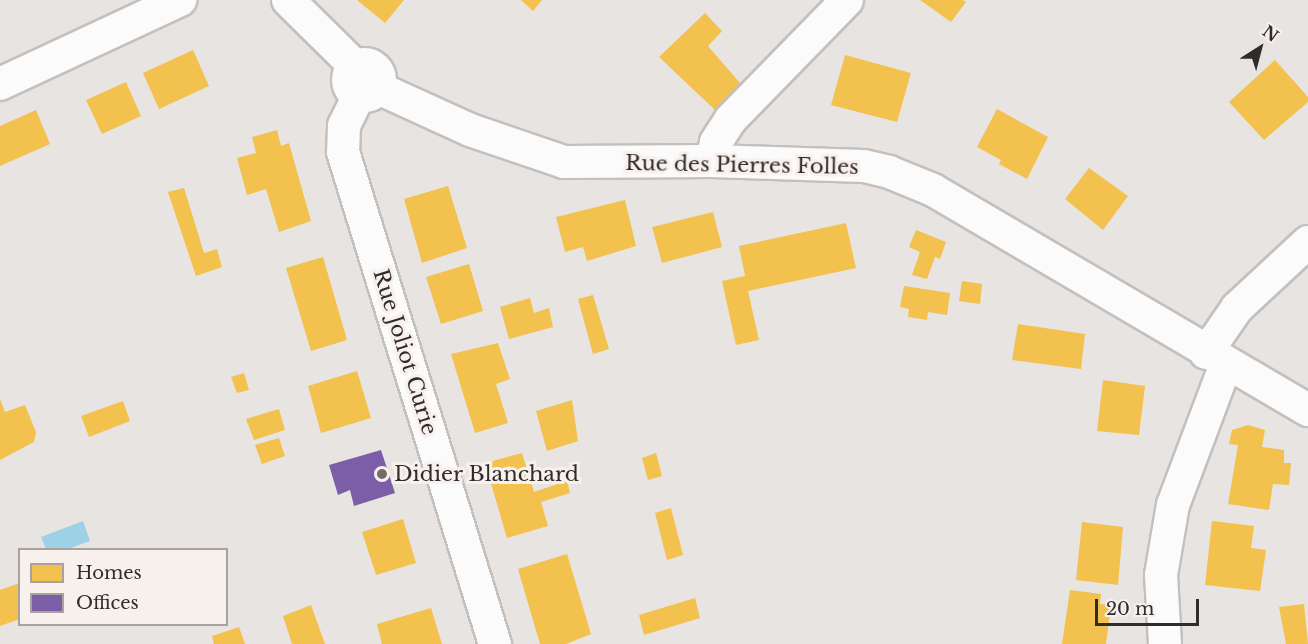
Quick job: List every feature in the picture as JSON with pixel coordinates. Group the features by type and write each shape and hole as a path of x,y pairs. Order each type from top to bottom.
{"street":[{"path":"0,84 180,0"},
{"name":"Rue des Pierres Folles","path":"288,0 364,83 470,130 564,162 712,161 864,166 912,180 1308,410"},
{"path":"712,161 716,142 731,118 847,0"},
{"name":"Rue Joliot Curie","path":"364,83 344,126 343,152 495,644"},
{"path":"1165,644 1161,575 1173,505 1216,358 1237,308 1308,242"}],"water":[{"path":"83,521 90,541 71,548 46,548 41,537"}],"building: Homes":[{"path":"357,0 404,0 385,23"},
{"path":"521,0 542,0 533,11"},
{"path":"920,0 963,0 966,2 951,22"},
{"path":"705,13 722,31 708,46 740,83 715,110 659,57"},
{"path":"193,50 209,86 159,109 143,73"},
{"path":"845,55 911,73 897,122 831,105"},
{"path":"1275,60 1308,97 1308,102 1264,140 1229,102"},
{"path":"126,82 141,116 102,134 86,100"},
{"path":"997,109 1048,137 1027,179 999,164 1001,160 977,147"},
{"path":"36,110 50,144 0,166 0,126"},
{"path":"277,130 281,146 289,143 311,221 279,232 266,189 247,195 237,158 256,153 252,137"},
{"path":"1089,168 1128,196 1103,230 1065,199"},
{"path":"448,186 467,248 422,263 404,199"},
{"path":"184,188 204,253 217,249 222,267 196,276 168,192"},
{"path":"625,200 636,246 587,261 583,247 565,252 556,217"},
{"path":"713,212 722,247 662,263 652,227"},
{"path":"846,223 856,268 748,291 759,340 736,345 722,281 745,276 739,246"},
{"path":"916,230 946,242 940,259 935,257 927,279 912,275 920,252 909,247"},
{"path":"323,257 347,340 311,351 286,268"},
{"path":"469,264 483,311 441,324 426,277"},
{"path":"962,281 982,284 980,304 959,301"},
{"path":"904,286 950,293 947,315 928,312 927,320 908,317 909,309 900,307"},
{"path":"593,295 609,349 593,354 578,299"},
{"path":"530,298 534,313 549,308 553,327 509,339 500,307"},
{"path":"1018,324 1085,334 1081,369 1012,360"},
{"path":"498,343 510,379 496,384 508,423 475,433 451,354"},
{"path":"357,371 371,418 321,433 308,386"},
{"path":"244,373 249,390 237,393 231,377"},
{"path":"1103,380 1145,386 1139,435 1097,431"},
{"path":"0,399 5,412 25,405 36,432 34,442 0,460"},
{"path":"572,400 578,441 547,451 536,411"},
{"path":"123,401 130,421 89,437 81,416"},
{"path":"279,409 285,430 254,440 246,419"},
{"path":"1248,425 1265,430 1262,447 1284,450 1284,463 1291,463 1289,485 1273,484 1269,510 1228,504 1238,445 1229,444 1232,430"},
{"path":"279,438 285,456 262,464 255,445"},
{"path":"522,453 534,492 567,481 570,493 541,502 548,526 507,538 485,463"},
{"path":"656,453 662,476 648,480 642,458"},
{"path":"671,508 683,555 667,560 655,513"},
{"path":"403,519 416,563 376,575 362,532"},
{"path":"1212,521 1254,526 1251,548 1266,550 1260,591 1205,585"},
{"path":"1082,522 1123,527 1118,585 1076,580"},
{"path":"567,554 591,634 566,644 540,644 518,569"},
{"path":"18,584 18,620 0,626 0,590"},
{"path":"1070,590 1101,594 1100,604 1111,605 1106,644 1062,644"},
{"path":"695,598 700,618 644,635 639,615"},
{"path":"1304,604 1308,644 1286,644 1279,607"},
{"path":"311,605 325,644 292,644 283,616"},
{"path":"431,608 442,644 382,644 377,624"},
{"path":"239,627 245,644 214,644 212,636"}],"building: Offices":[{"path":"381,450 395,493 354,506 350,490 338,495 329,465"}],"place":[{"name":"Didier Blanchard","path":"382,474"}]}
